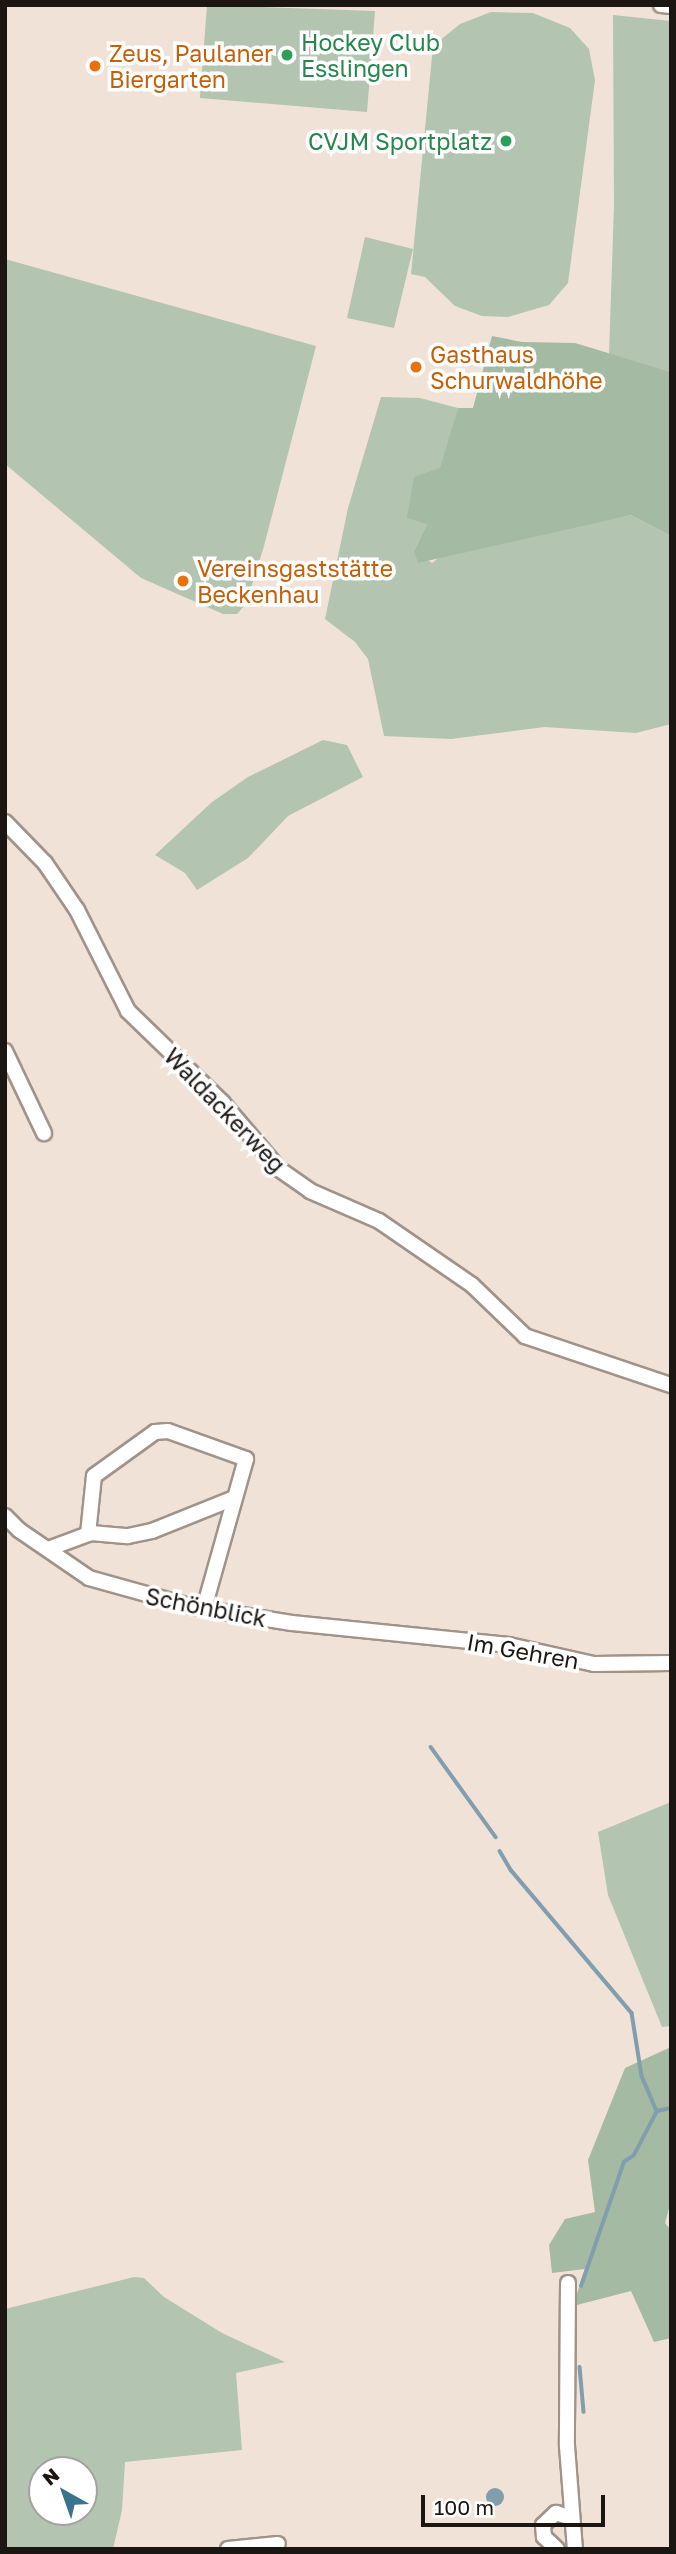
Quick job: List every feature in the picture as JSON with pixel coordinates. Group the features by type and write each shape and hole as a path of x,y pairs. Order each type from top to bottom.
{"street":[{"path":"661,5 671,6"},
{"name":"Waldackerweg","path":"5,822 45,863 77,910 128,1011 222,1102 286,1176 379,1222 472,1285 525,1336 671,1385"},
{"path":"5,1051 44,1133"},
{"path":"88,1534 94,1476 155,1432 168,1431 246,1459 234,1498 233,1514 204,1608"},
{"path":"48,1549 88,1534 128,1536 152,1531 234,1498"},
{"name":"Schönblick","path":"5,1516 89,1578 204,1608 292,1623 375,1630"},
{"name":"Im Gehren","path":"375,1630 509,1645 594,1664 671,1663"},
{"path":"568,2283 571,2518 575,2549"},
{"path":"557,2549 544,2537 543,2525 556,2513 571,2518"},
{"path":"228,2549 278,2544"}],"green space":[{"name":"Hockey Club Esslingen","path":"207,5 375,11 367,112 200,98"},
{"name":"CVJM Sportplatz","path":"491,12 533,13 570,28 589,49 595,80 568,283 549,305 508,317 482,316 455,306 425,277 411,274 433,46 460,24"},
{"path":"613,15 671,21 671,372 609,354 614,206"},
{"path":"365,237 413,249 394,328 347,318"},
{"path":"5,259 316,346 264,546 246,604 237,614 223,614 141,578 5,464"},
{"path":"492,336 522,342 575,343 671,372 671,536 631,515 418,563 414,551 427,524 407,518 414,477 440,468 458,408 473,408"},
{"path":"381,397 420,398 458,408 427,524 414,551 432,563 445,553 631,515 671,536 671,724 636,733 544,727 451,739 384,736 368,659 355,642 325,619 348,508"},
{"path":"323,740 347,745 363,777 288,816 248,858 197,890 185,873 155,855 212,802 248,777"},
{"path":"671,1802 671,2026 662,2027 608,1895 598,1832"},
{"path":"671,2047 671,2201 665,2223 671,2230 671,2338 654,2342 631,2291 573,2306 585,2269 552,2273 549,2245 565,2219 595,2212 588,2160 625,2068"},
{"path":"134,2277 144,2278 164,2297 222,2333 285,2362 236,2373 242,2450 125,2462 122,2510 113,2549 5,2549 5,2309"}],"water":[{"path":"495,2488 501,2491 504,2497 501,2503 495,2506 489,2503 486,2497 489,2491"}],"waterway":[{"path":"431,1747 496,1837"},
{"path":"500,1851 511,1870 632,2013 642,2076 657,2111"},
{"path":"581,2286 624,2162 634,2155 657,2111 671,2108"},
{"path":"580,2367 584,2412"}],"place":[{"name":"Hockey Club Esslingen","path":"287,55"},
{"name":"Zeus, Paulaner Biergarten","path":"95,66"},
{"name":"CVJM Sportplatz","path":"506,141"},
{"name":"Gasthaus Schurwaldhöhe","path":"416,367"},
{"name":"Vereinsgaststätte Beckenhau","path":"183,581"}]}
